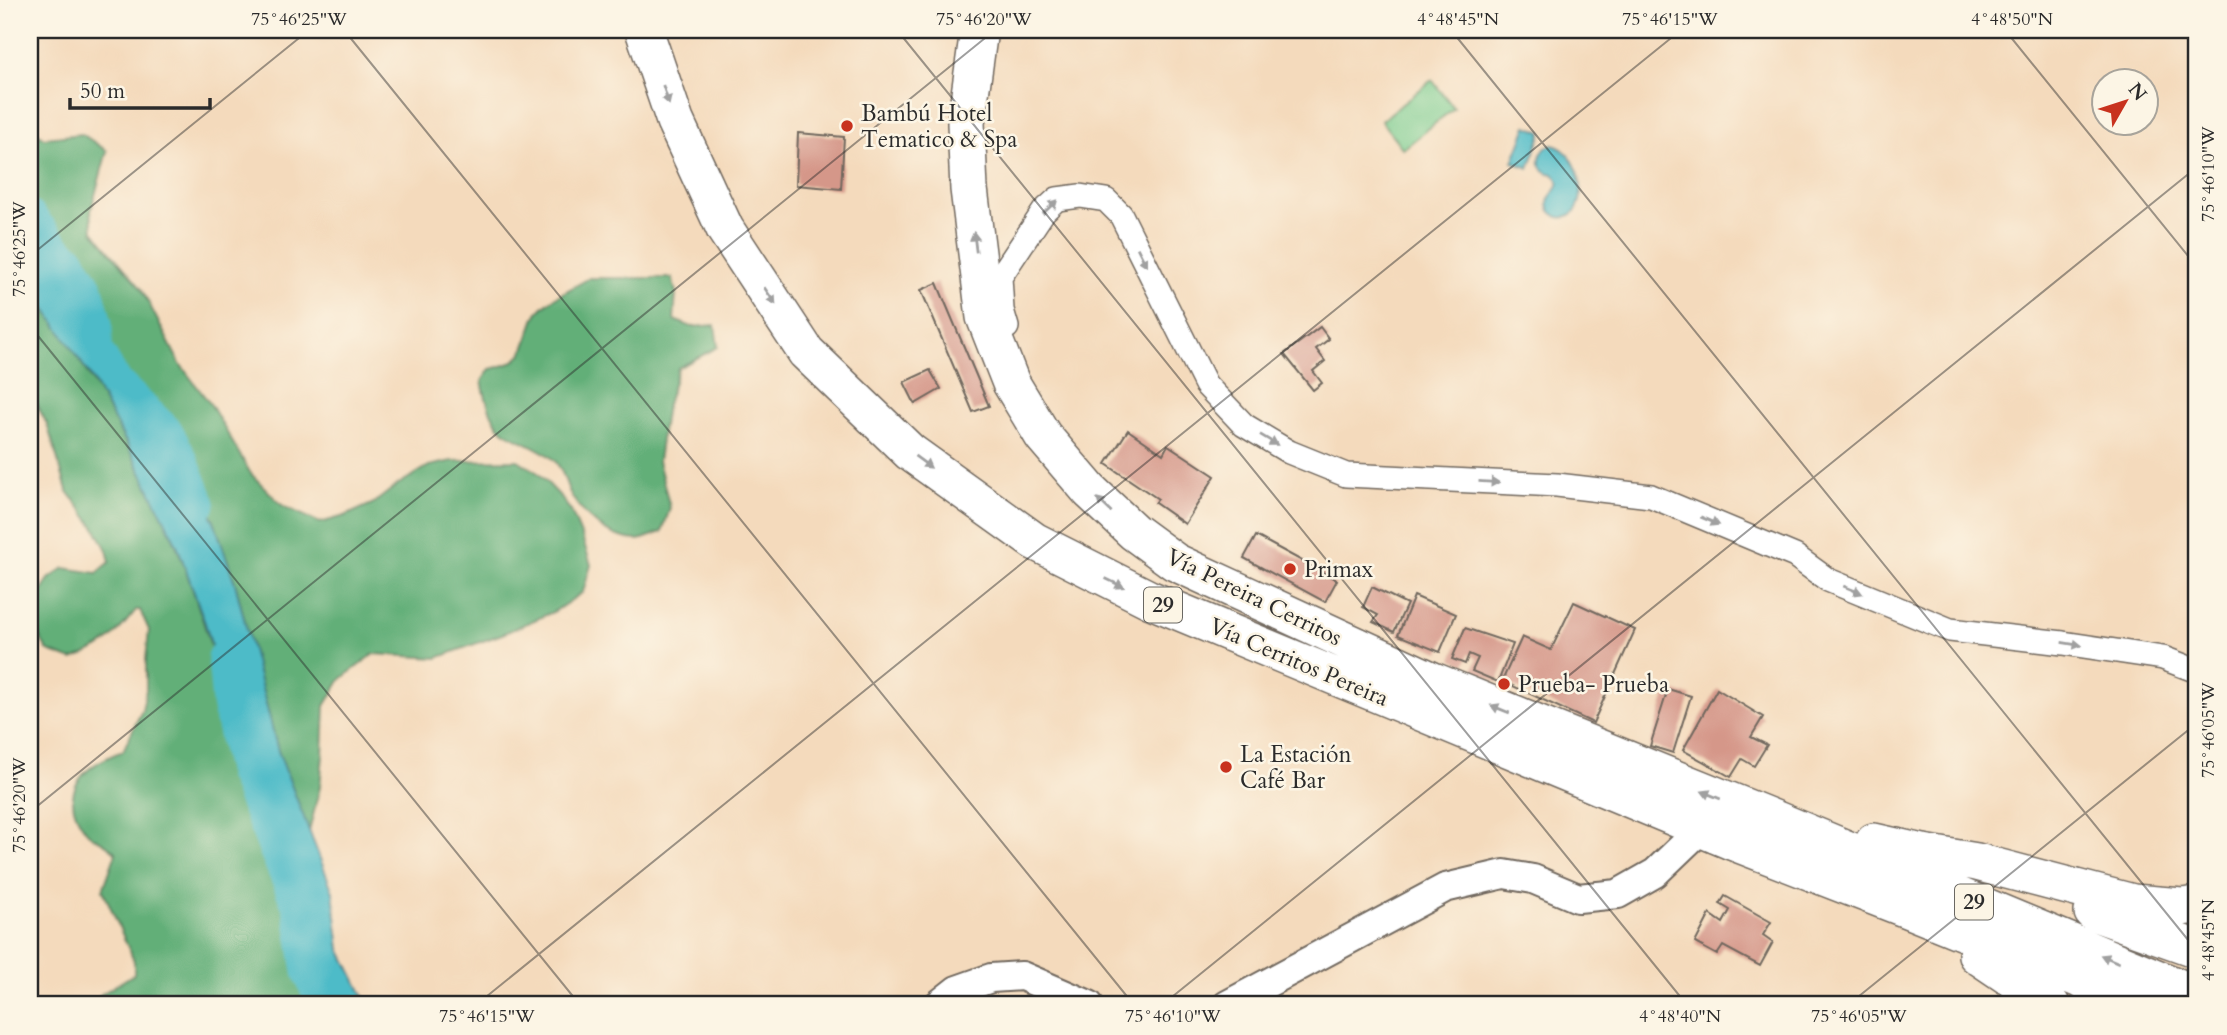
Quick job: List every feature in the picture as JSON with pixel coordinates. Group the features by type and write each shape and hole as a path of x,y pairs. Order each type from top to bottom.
{"highway":[{"name":"Vía Cerritos Pereira","path":"644,30 674,121 725,229 806,352 910,452 1034,541 1149,599 1702,829 1907,909"},
{"name":"Vía Pereira Cerritos","path":"979,30 966,123 969,188 985,317 1021,402 1043,436 1090,491 1133,533 1175,562 1433,681 1774,819"},
{"path":"1774,819 1923,853 1977,862 2133,902 2182,907 2197,905"},
{"name":"29","path":"1774,819 2171,995"},
{"path":"1923,853 2197,949"},
{"path":"1907,909 2048,1003"},
{"name":"29","path":"1907,909 2171,995"}],"street":[{"path":"1021,402 1020,362 1002,310 1000,277 1044,211 1057,199 1080,196 1105,200 1121,215 1206,385 1244,425 1289,452 1346,475 1557,485 1651,496 1795,556 1828,580 1950,630 2163,658 2197,671"},
{"path":"1227,1005 1445,888 1504,874 1533,879 1578,898 1618,894 1655,873 1702,829"},
{"path":"938,1005 957,990 991,978 1022,976 1088,1005"}],"green space":[{"path":"1432,80 1454,108 1403,149 1381,121"},
{"path":"30,127 44,138 82,134 107,151 91,210 93,231 141,288 180,364 211,405 251,474 283,506 320,523 345,516 374,503 429,466 452,461 518,460 538,473 558,494 571,511 582,537 591,565 583,592 555,611 437,658 374,654 341,679 325,706 320,787 309,832 278,751 235,583 214,521 183,463 96,324 58,251 30,209"},
{"path":"589,278 672,278 676,292 674,320 692,327 715,325 718,347 678,368 665,411 658,461 670,508 662,532 639,540 617,536 600,526 572,497 560,467 553,459 502,429 493,417 482,381 490,369 509,364 520,356 536,316 544,306"},
{"path":"30,289 63,334 106,405 173,538 256,784 284,841 290,861 308,966 323,1005 98,1005 100,995 134,974 134,961 103,890 116,853 86,831 73,804 74,792 78,781 86,772 123,751 142,710 146,690 149,630 140,610 136,610 108,641 72,660 48,651 39,636 36,601 49,579 64,568 97,573 110,562 96,529 67,490 47,424 30,392"}],"water":[{"path":"1527,126 1542,132 1529,168 1513,162"},
{"path":"1552,145 1569,156 1580,178 1580,201 1576,210 1564,217 1556,216 1550,211 1549,199 1558,181 1553,174 1542,168 1540,162 1546,147"},
{"path":"30,209 58,251 96,324 183,463 214,521 235,583 278,751 333,892 340,949 368,1005 322,1003 309,971 299,907 284,840 257,787 205,623 177,545 91,377 30,289"}],"building":[{"path":"798,133 844,137 841,189 796,185"},
{"path":"937,283 989,406 973,412 921,290"},
{"path":"1320,327 1329,339 1316,349 1325,361 1313,371 1322,383 1313,390 1284,354"},
{"path":"930,370 941,389 915,404 904,382"},
{"path":"1128,430 1163,454 1168,445 1215,476 1185,524 1155,503 1158,499 1106,464"},
{"name":"Primax","path":"1256,536 1337,580 1325,602 1244,558"},
{"path":"1372,587 1407,604 1394,632 1373,622 1378,615 1363,607"},
{"path":"1414,596 1456,614 1440,652 1398,635"},
{"path":"1574,602 1635,630 1593,723 1502,681 1522,637 1551,650"},
{"path":"1465,628 1513,644 1498,682 1472,671 1478,658 1469,654 1465,664 1452,659"},
{"path":"1668,689 1691,696 1673,753 1650,746"},
{"path":"1717,689 1763,717 1751,737 1767,745 1754,766 1742,759 1731,777 1683,750"},
{"path":"1725,896 1771,922 1763,935 1773,942 1760,966 1723,946 1717,955 1695,943 1710,914 1723,923 1730,910 1720,904"}],"waterway":[{"path":"30,217 58,251 69,259 87,289 96,324 96,350 115,382 167,432 199,504"},
{"path":"224,657 228,702 244,773 299,907 309,971 322,1003 320,1005"}],"place":[{"name":"Bambú Hotel Tematico & Spa","path":"847,126"},
{"name":"Primax","path":"1290,569"},
{"name":"Prueba- Prueba","path":"1504,684"},
{"name":"La Estación Café Bar","path":"1226,767"}]}
